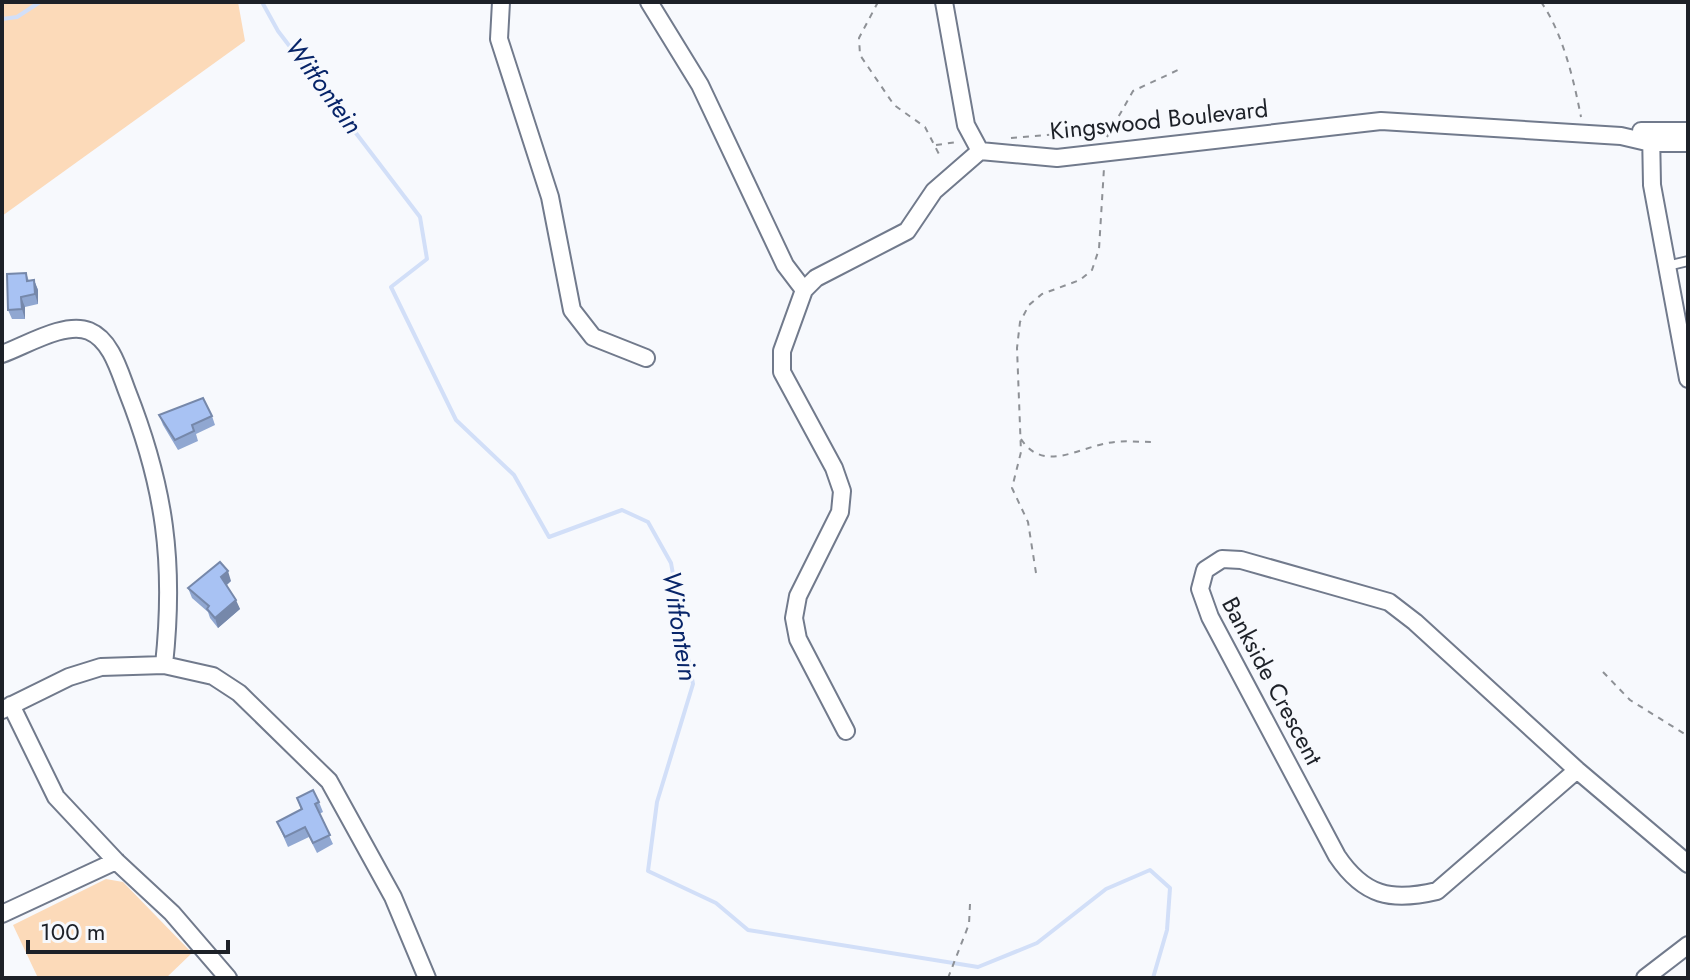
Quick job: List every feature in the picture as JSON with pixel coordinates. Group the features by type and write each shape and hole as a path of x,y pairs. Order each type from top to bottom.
{"street":[{"path":"501,2 499,39 550,197 572,310 593,337 646,358"},
{"path":"649,2 700,85 785,265 804,290"},
{"path":"846,731 798,639 794,618 798,596 840,512 842,491 834,468 782,372 782,351 804,290 816,278 907,231 934,191 977,146 966,125 944,2"},
{"name":"Kingswood Boulevard","path":"977,146 1057,158 1381,121 1651,137 1688,143"},
{"name":"Kingswood Boulevard","path":"1651,137 1688,131"},
{"path":"1651,137 1652,185 1688,379"},
{"path":"2,354 74,329 86,330 107,344 146,440 163,509 171,602 164,665"},
{"name":"Bankside Crescent","path":"1577,770 1437,891 1419,895 1384,894 1363,887 1337,856 1210,617 1200,589 1205,570 1222,559 1241,560 1389,602 1415,622 1577,770 1688,864"},
{"path":"228,978 172,913 116,861 56,797 6,708 84,671 164,665 213,676 239,693 329,781 393,897 427,978"},
{"path":"2,914 116,861"},
{"path":"1645,978 1688,945"}],"lane":[{"path":"1667,266 1688,261"}],"path":[{"path":"878,2 859,38 860,55 894,105 925,127 941,158"},
{"path":"1541,2 1550,14 1563,52 1584,135"},
{"path":"1036,573 1028,522 1012,488 1021,452 1017,348 1020,322 1029,305 1042,294 1086,276 1096,262 1105,153 1110,130 1133,91 1178,70"},
{"path":"1005,139 1110,130"},
{"path":"934,145 977,146"},
{"path":"1021,438 1036,455 1046,457 1087,450 1106,443 1152,442"},
{"path":"1603,672 1630,700 1688,736"},
{"path":"948,978 969,924 970,904"}],"shaded area":[{"path":"2,2 238,2 245,41 2,216"},
{"path":"106,879 123,882 192,953 166,978 38,978 13,925"}],"building":[{"path":"26,273 27,281 34,280 35,294 21,297 22,309 8,310 7,274"},
{"path":"203,398 212,416 192,425 194,431 175,440 159,415"},
{"path":"220,562 228,571 221,577 236,600 215,618 207,609 209,606 188,588"},
{"path":"313,790 319,802 315,804 330,835 313,843 305,827 285,837 277,822 302,809 297,798"}],"waterway":[{"path":"2,19 17,17 40,2"},
{"name":"Witfontein","path":"262,2 278,31 420,217 427,259 391,287 456,420 514,475 549,537 622,510 648,522 671,563 693,684 657,802 648,871 716,903 748,930 978,967 1037,943 1106,889 1150,870 1170,888 1167,930 1153,978"}]}
